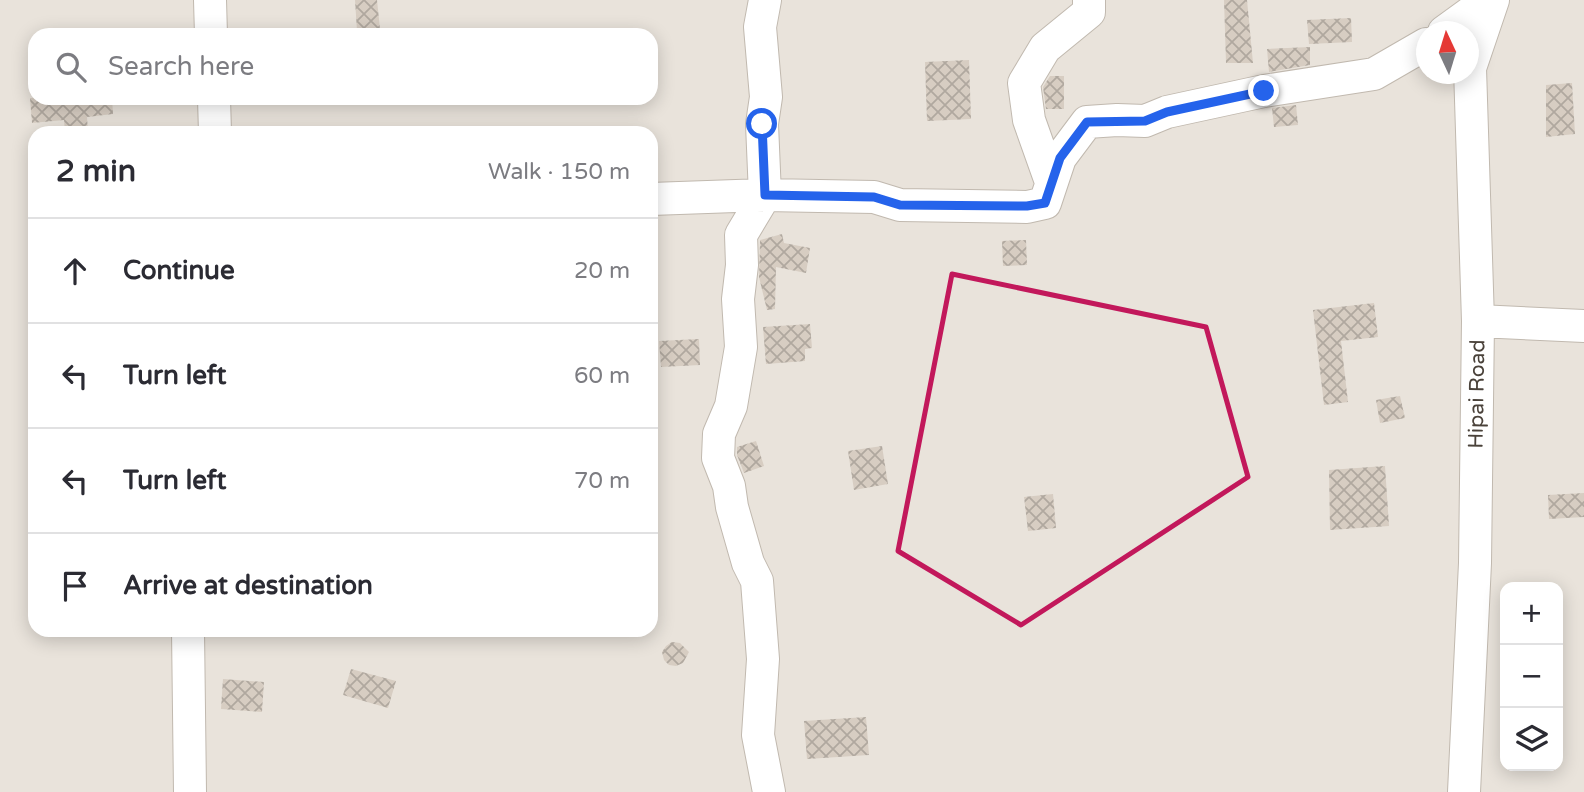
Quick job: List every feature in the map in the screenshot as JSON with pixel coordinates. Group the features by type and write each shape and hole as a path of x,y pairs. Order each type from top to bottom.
{"street":[{"path":"210,0 211,28"},
{"path":"765,0 760,27 766,97 762,124 765,195 741,235 742,264 738,299 741,347 731,405 719,434 718,458 729,486 732,507 748,563 757,582 763,659 758,735 769,792"},
{"path":"1051,182 1029,120 1024,83 1045,48 1089,12 1089,0"},
{"path":"1460,21 1491,0"},
{"name":"Hipai Road","path":"1464,792 1475,563 1478,321 1470,68 1491,0"},
{"path":"658,198 765,195 874,197 900,205 1027,206 1045,203 1060,158 1087,122 1145,121 1167,112 1264,91 1374,74 1416,50"},
{"path":"214,105 215,126"},
{"path":"1478,321 1584,326"},
{"path":"188,637 190,792"}],"highlighted area":[{"path":"952,274 1206,327 1248,477 1021,625 898,551"}],"shaded area":[{"path":"0,0 1584,0 1584,792 0,792"}],"building":[{"path":"355,0 377,0 380,28 357,28"},
{"path":"1224,0 1247,0 1253,63 1226,63"},
{"path":"1351,18 1352,42 1309,44 1307,20"},
{"path":"1310,47 1310,65 1269,72 1267,49"},
{"path":"969,60 971,119 927,121 925,62"},
{"path":"1050,76 1064,76 1064,109 1046,109 1043,87"},
{"path":"1572,83 1575,134 1546,137 1546,85"},
{"path":"31,105 112,105 113,114 87,117 88,126 64,126 64,120 32,123"},
{"path":"1296,105 1298,125 1274,127 1272,108"},
{"path":"782,234 784,243 810,248 806,273 776,267 775,309 767,310 759,277 760,240"},
{"path":"1026,240 1027,265 1003,266 1002,241"},
{"path":"1374,303 1378,337 1341,341 1348,402 1324,405 1313,310"},
{"path":"810,324 812,348 805,349 805,361 766,364 763,327"},
{"path":"699,339 700,365 661,367 659,341"},
{"path":"1400,396 1405,418 1380,423 1376,400"},
{"path":"756,441 764,466 744,473 737,447"},
{"path":"882,446 888,484 854,490 848,451"},
{"path":"1385,466 1389,526 1330,530 1329,470"},
{"path":"1584,493 1584,517 1549,519 1548,495"},
{"path":"1053,494 1056,528 1028,531 1024,497"},
{"path":"672,642 680,643 689,652 683,663 676,666 669,665 664,660 662,652"},
{"path":"351,669 396,681 388,708 343,695"},
{"path":"223,679 264,682 262,712 221,709"},
{"path":"866,717 869,755 807,759 804,721"}],"route":[{"path":"762,124 765,195 874,197 900,205 1027,206 1045,203 1060,158 1087,122 1145,121 1167,112 1264,91"}]}
